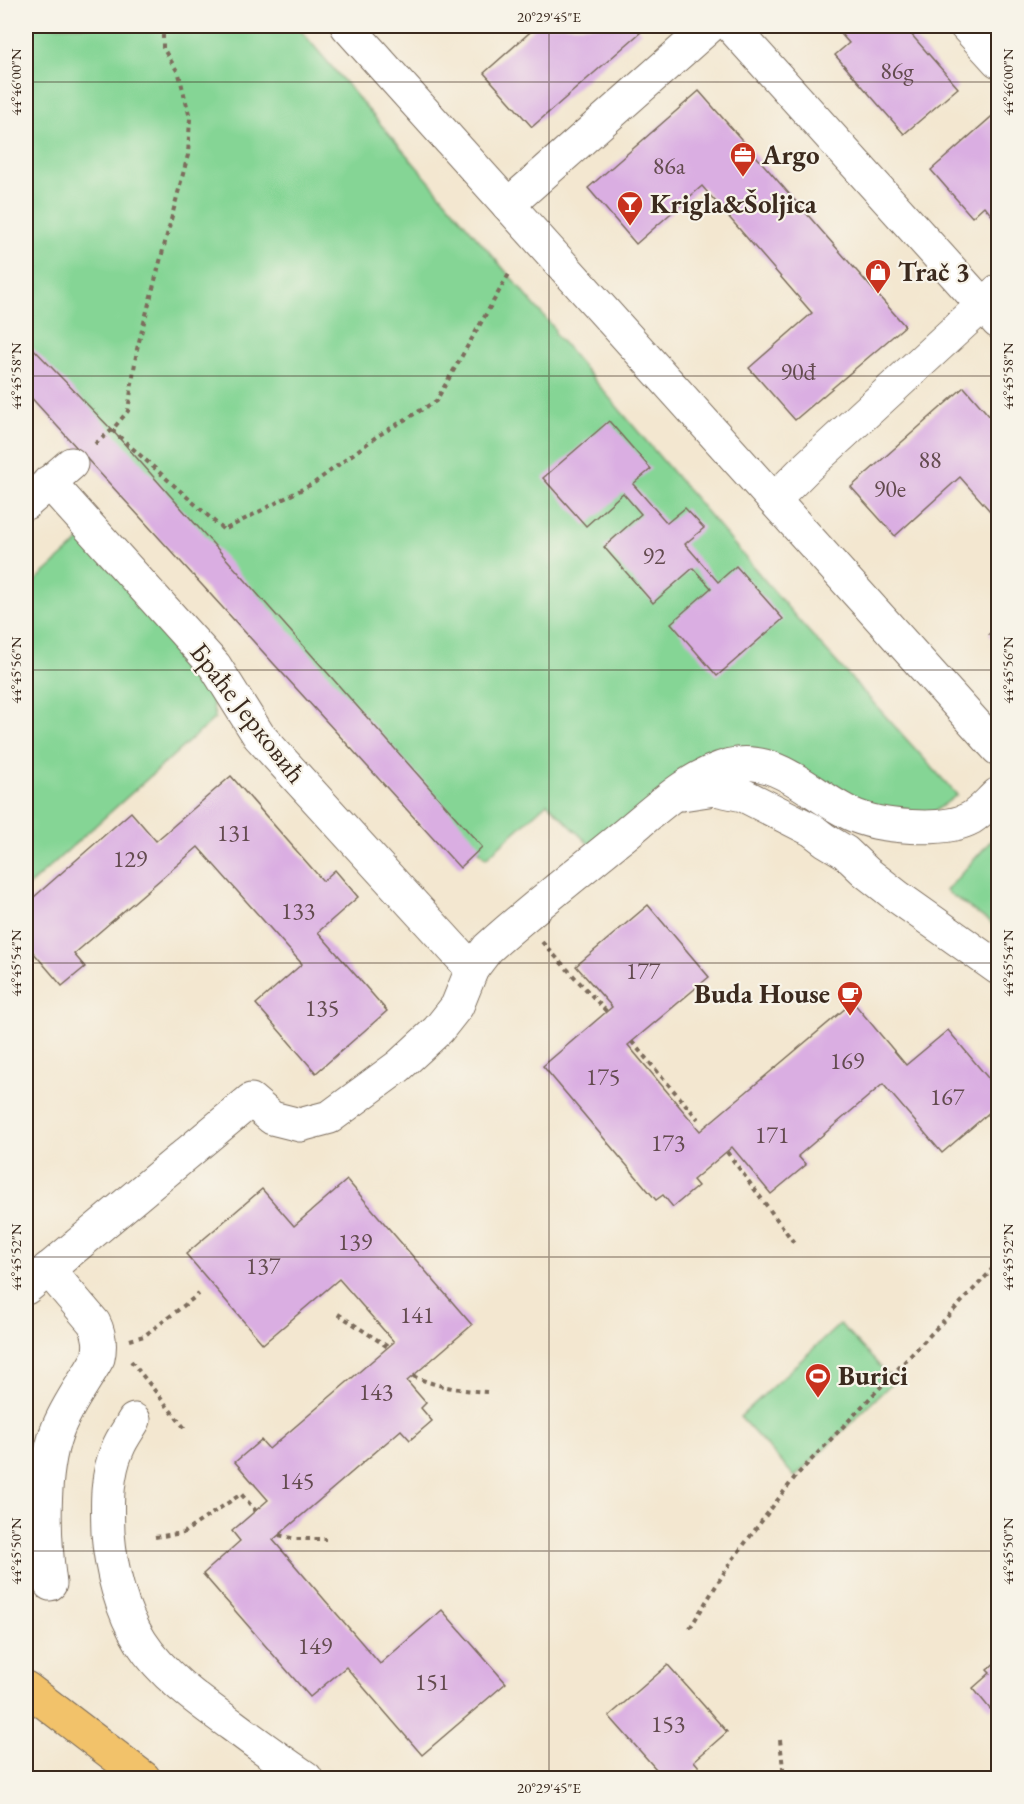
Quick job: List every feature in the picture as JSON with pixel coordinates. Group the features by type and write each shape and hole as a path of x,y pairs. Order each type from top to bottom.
{"main road":[{"path":"26,1688 144,1779"}],"street":[{"path":"347,26 999,749"},
{"path":"508,205 710,26"},
{"path":"731,26 994,306 817,458 774,500"},
{"path":"966,26 998,61"},
{"name":"Браће Јерковић","path":"49,483 215,666 259,736 472,969"},
{"path":"50,1584 46,1557 45,1509 51,1457 57,1430 91,1370 109,1346 99,1334 94,1323 37,1278 251,1100 272,1118 300,1125 330,1117 399,1066 438,1029 457,1006 472,969 488,948 521,918 653,810 706,774 732,765 748,764 774,769 795,779 852,815 916,827 943,826 971,818 999,794"},
{"path":"677,794 715,789 743,795 812,830 845,852 898,897 999,968"},
{"path":"134,1420 118,1446 112,1464 108,1490 109,1548 126,1616 141,1642 162,1669 205,1705 306,1779"}],"path":[{"path":"164,26 162,48 179,74 190,118 188,155 137,349 128,411 112,430 224,530 314,483 376,437 436,401 510,274"},
{"path":"521,918 607,1012"},
{"path":"632,1042 698,1119"},
{"path":"726,1152 795,1244"},
{"path":"690,1628 730,1563 795,1477 999,1260"},
{"path":"187,1431 109,1346 144,1336 200,1294"},
{"path":"338,1314 388,1347"},
{"path":"413,1376 431,1384 457,1390 486,1392"},
{"path":"155,1537 183,1533 241,1494 256,1511"},
{"path":"279,1535 295,1539 326,1539"},
{"path":"780,1740 784,1779"}],"green space":[{"path":"26,26 297,26 801,623 957,795 931,814 908,816 748,764 594,849 547,803 486,858 367,731 109,440 26,352"},
{"path":"82,539 207,671 215,718 26,888 26,589"},
{"path":"998,833 998,928 946,891"},
{"name":"Burici","path":"840,1324 894,1381 795,1477 740,1417"}],"building":[{"path":"537,26 636,26 641,32 532,127 484,73"},
{"path":"834,26 904,26 958,88 904,134 835,55 849,43"},
{"path":"699,91 905,326 795,420 749,368 812,313 702,186 636,244 588,188"},
{"path":"998,111 998,223 984,206 972,217 931,170"},
{"path":"26,341 112,430 482,847 460,868 26,392"},
{"path":"964,387 998,426 998,520 960,477 895,536 851,487"},
{"path":"609,421 651,469 633,484 667,523 685,508 704,528 685,544 718,582 736,566 783,619 717,676 671,623 711,588 693,568 653,603 604,547 641,514 623,493 586,526 543,478"},
{"path":"998,626 998,644 989,634"},
{"path":"231,776 323,881 335,870 358,897 318,932 387,1011 316,1073 256,1004 302,964 198,847 74,954 85,967 62,986 26,944 26,904 131,812 156,841"},
{"path":"648,905 709,977 628,1045 700,1131 853,1002 906,1065 948,1030 998,1090 998,1105 942,1153 883,1084 798,1156 806,1165 771,1194 732,1147 693,1180 698,1186 673,1207 663,1195 656,1200 543,1066 612,1007 576,966"},
{"path":"347,1180 472,1325 407,1381 426,1403 421,1408 432,1421 410,1440 401,1430 273,1540 380,1664 442,1610 506,1683 422,1755 346,1667 310,1697 203,1574 240,1541 232,1531 268,1500 235,1462 261,1440 269,1449 394,1342 339,1279 263,1344 186,1254 262,1189 294,1226"},
{"path":"998,1660 998,1710 994,1705 990,1709 973,1688 990,1673 987,1670"},
{"path":"668,1665 727,1732 694,1761 699,1767 689,1776 691,1778 664,1778 609,1716"}],"place":[{"name":"Argo","path":"743,178"},
{"name":"Krigla&Šoljica","path":"630,227"},
{"name":"Trač 3","path":"878,295"},
{"name":"Buda House","path":"850,1017"},
{"name":"Burici","path":"818,1399"}]}
